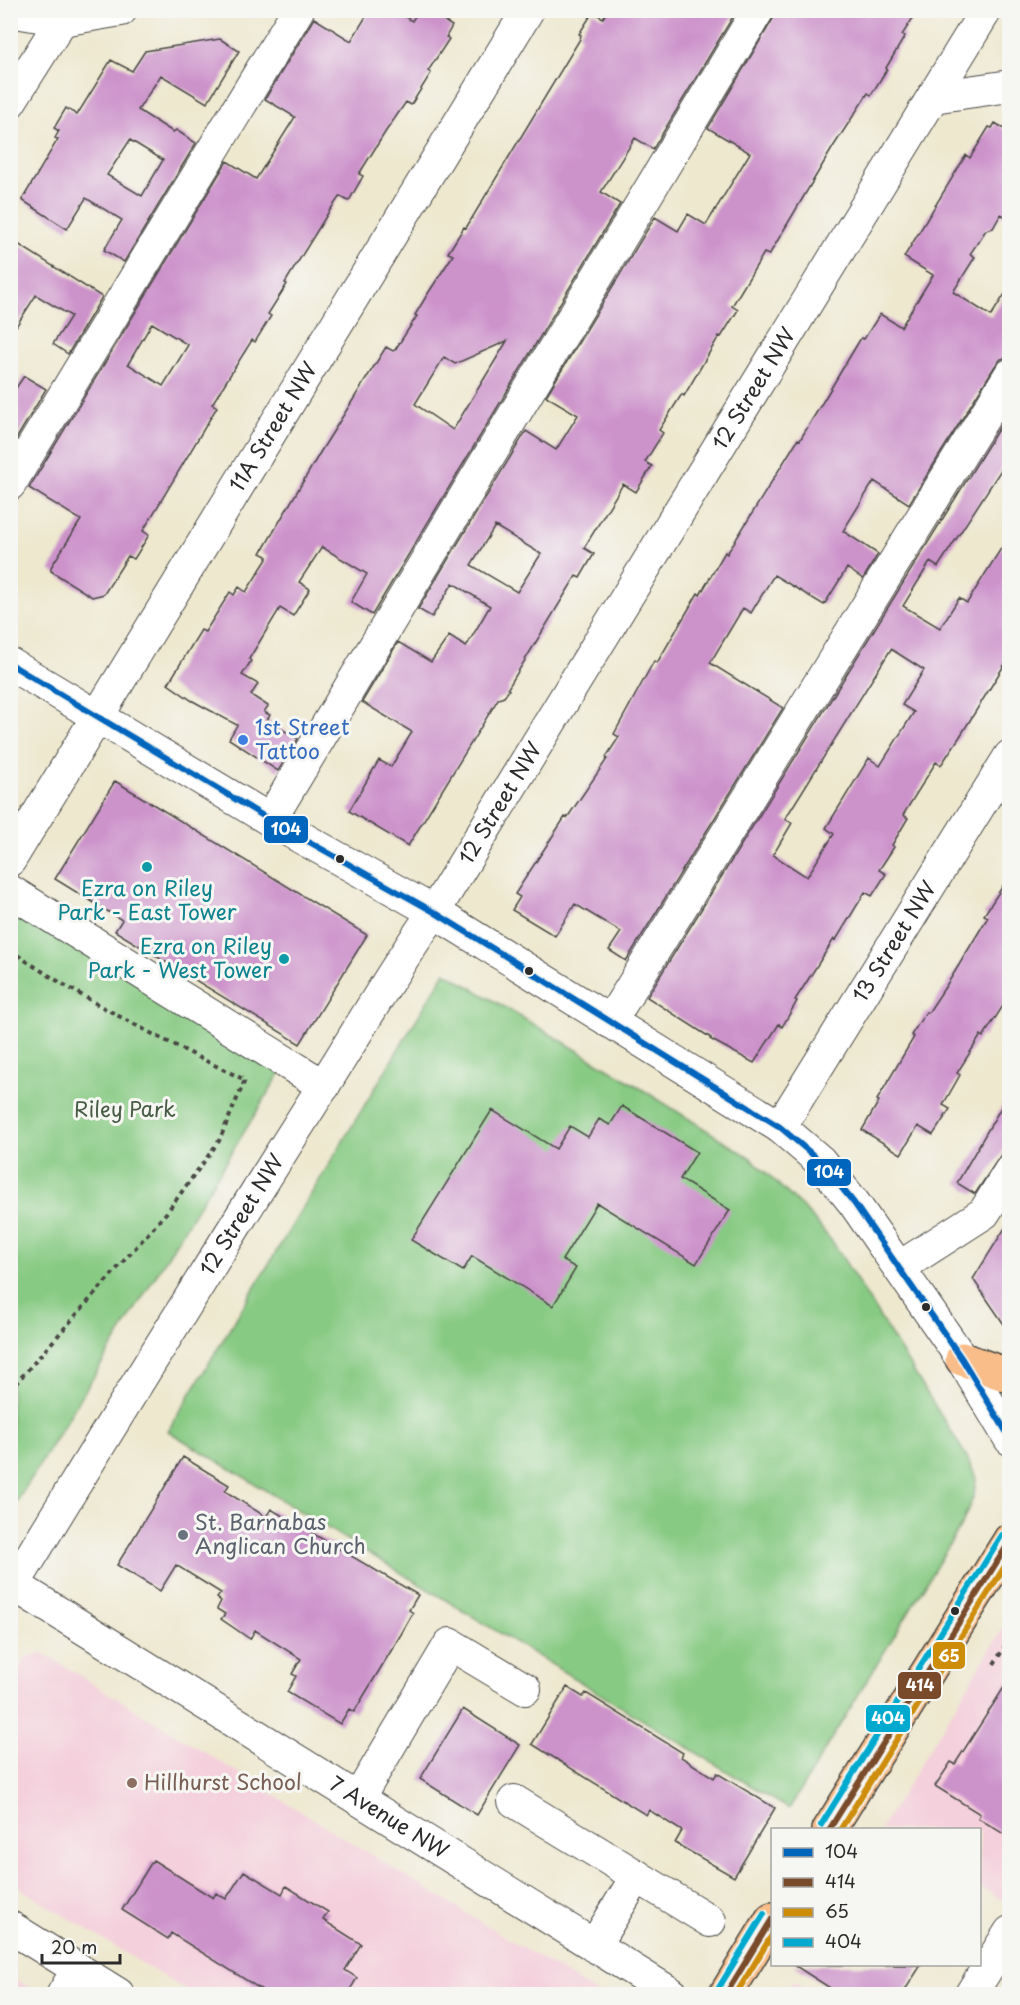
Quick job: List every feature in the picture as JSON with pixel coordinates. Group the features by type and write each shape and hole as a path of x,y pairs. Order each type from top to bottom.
{"main road":[{"path":"962,1359 1010,1376"},
{"path":"830,1828 1010,1540"},
{"path":"973,1600 1010,1590"},
{"path":"726,1995 771,1921"}],"street":[{"path":"10,11 65,15 121,10"},
{"path":"10,484 298,10"},
{"name":"11A Street NW","path":"16,851 528,10"},
{"path":"270,820 758,10"},
{"name":"12 Street NW","path":"12,1588 410,945 434,912 986,10"},
{"path":"10,102 65,15"},
{"path":"933,97 1010,86"},
{"path":"610,1022 1010,375"},
{"path":"10,663 270,820 434,912 780,1126 820,1161 854,1203 962,1359 1010,1439"},
{"name":"13 Street NW","path":"780,1126 1010,756"},
{"path":"10,891 324,1086"},
{"path":"900,1267 984,1213 1010,1171"},
{"name":"7 Avenue NW","path":"12,1588 358,1799 672,1995"},
{"path":"358,1799 450,1644 525,1689"},
{"path":"514,1801 710,1921"},
{"path":"594,1946 637,1876"},
{"path":"10,1927 71,1982 118,1995"},
{"path":"970,1995 1010,1932"}],"path":[{"path":"10,950 49,977 196,1056 246,1080 219,1141 167,1212 10,1390"},
{"path":"994,1664 1010,1638"}],"shaded area":[{"path":"1009,1619 1009,1904 981,1888 981,1828 881,1828"},
{"name":"Hillhurst School","path":"43,1653 598,1994 192,1994 11,1883 10,1683 26,1657"},
{"path":"11,1976 40,1994 11,1994"},
{"path":"793,1981 814,1994 784,1994"}],"green space":[{"name":"Riley Park","path":"11,904 281,1072 11,1511"},
{"path":"445,972 621,1076 751,1158 811,1216 834,1244 967,1457 976,1478 974,1495 962,1524 789,1809 168,1431"}],"building":[{"path":"370,10 394,10 412,21 419,10 427,10 452,26 446,37 449,39 428,71 431,73 411,105 406,102 386,131 359,174 363,176 350,199 348,201 340,196 328,213 285,283 287,284 268,314 271,316 255,342 252,340 212,404 217,407 143,531 149,535 134,559 128,556 104,594 92,597 51,571 51,567 81,520 29,488 227,161 256,179 295,117 265,99 314,18 351,41","holes":["152,323 188,345 163,386 128,364"]},
{"path":"608,10 737,10 653,149 635,138 601,192 620,204 372,615 351,602 367,574 322,547 299,582 310,589 293,616 280,608 249,659 251,661 242,675 258,684 251,695 268,706 264,712 270,715 267,720 298,739 278,771 229,739 237,725 191,700 168,684 201,630 205,632 230,592 234,595 239,587 246,592 267,559 267,556 261,553 321,451 386,347 395,350 417,316 415,315 453,255 448,253 464,227 466,228 580,39 579,34 593,12 603,18","holes":["507,341 453,430 415,404 444,357 455,364"]},
{"path":"776,10 918,10 902,35 905,36 871,95 868,93 833,147 769,255 764,253 732,306 738,310 721,337 719,336 684,396 682,394 659,430 663,433 645,462 652,466 636,492 623,484 584,548 594,554 580,578 576,576 508,688 509,690 504,697 498,699 408,846 349,811 379,760 391,767 412,732 362,702 398,642 431,662 449,636 466,647 490,606 453,583 432,617 418,609 526,431 556,450 578,415 546,396 655,217 678,231 688,214 706,225 750,153 708,128 773,19","holes":["495,526 541,554 517,592 471,565"]},
{"path":"220,39 239,51 207,103 161,75 138,110 173,132 176,130 196,143 124,262 104,250 122,220 86,198 67,229 22,200 58,139 55,138 59,131 54,128 66,108 77,115 111,60 132,71 145,51","holes":["130,140 163,160 142,196 107,175"]},
{"path":"995,123 1010,132 1010,219 1001,214 993,228 986,230 970,254 975,257 953,292 991,316 1010,286 1010,357 1001,359 995,366 909,504 874,481 843,531 878,554 863,579 847,568 824,605 774,575 751,613 743,608 710,663 783,708 626,961 609,950 621,932 575,904 555,936 512,910 520,897 515,894 565,817 567,818 607,759 606,757 619,737 614,734 654,661 657,663 698,593 700,595 725,552 727,554 798,439 800,440 861,338 864,339 880,314 901,327 933,275 904,257 966,155 970,158 989,127 992,128"},
{"path":"10,239 102,297 68,354 53,344 71,316 36,295 10,336"},
{"path":"24,376 46,389 12,446 10,397"},
{"path":"1010,410 1010,456 938,567 930,562 903,606 940,628 959,598 967,603 1010,534 1010,656 941,765 936,762 903,815 908,818 892,845 894,847 879,870 886,874 872,896 865,892 795,1000 797,1001 782,1027 779,1024 754,1063 710,1039 647,997","holes":["891,649 924,670 902,705 914,712 880,766 869,758 826,828 834,834 807,877 773,855 792,823 785,819"]},
{"path":"115,781 367,935 300,1044 115,931 122,920 55,879"},
{"path":"1010,875 1010,995 957,1073 960,1075 943,1105 950,1109 933,1135 918,1126 901,1154 862,1130 914,1037 911,1035 951,978 988,917 984,915"},
{"path":"1010,1092 1010,1141 975,1194 957,1183"},
{"path":"622,1106 697,1152 680,1179 730,1210 696,1264 597,1203 562,1260 576,1268 553,1306 472,1256 463,1271 411,1240 492,1110 556,1149 570,1126 588,1137 599,1119 610,1125"},
{"path":"1010,1220 1010,1333 973,1279"},
{"path":"183,1457 229,1485 225,1491 266,1517 271,1509 418,1595 409,1610 413,1613 400,1636 354,1712 349,1709 340,1724 287,1692 296,1676 292,1674 301,1659 255,1630 250,1639 221,1619 225,1614 217,1609 221,1601 217,1598 221,1593 176,1565 160,1591 117,1565"},
{"path":"1010,1678 1010,1838 978,1818 980,1814 935,1786 951,1762 955,1764"},
{"path":"567,1687 583,1697 586,1693 683,1753 681,1757 714,1778 717,1773 775,1808 734,1877 675,1843 682,1831 649,1810 646,1815 532,1744"},
{"path":"463,1709 520,1745 477,1815 420,1779"},
{"path":"153,1860 213,1898 216,1893 226,1899 244,1871 282,1894 286,1886 328,1912 323,1920 361,1944 345,1970 357,1978 347,1995 270,1995 171,1933 168,1939 122,1910"},
{"path":"796,1966 920,1966 902,1995 841,1995"}],"transit line":[{"name":"104","path":"10,664 270,820 434,912 780,1127 820,1161 854,1203 962,1359 1010,1438"},
{"name":"404","path":"821,1825 1002,1535"},
{"name":"414","path":"830,1828 1010,1541"},
{"name":"65","path":"841,1828 1010,1558"},
{"name":"404","path":"718,1989 764,1914"},
{"name":"414","path":"726,1994 771,1921"},
{"name":"65","path":"736,1994 771,1937"}],"place":[{"name":"1st Street Tattoo","path":"243,740"},
{"name":"Ezra on Riley Park - East Tower","path":"147,867"},
{"name":"Ezra on Riley Park - West Tower","path":"284,959"},
{"name":"St. Barnabas Anglican Church","path":"183,1535"},
{"name":"Hillhurst School","path":"132,1783"}]}
